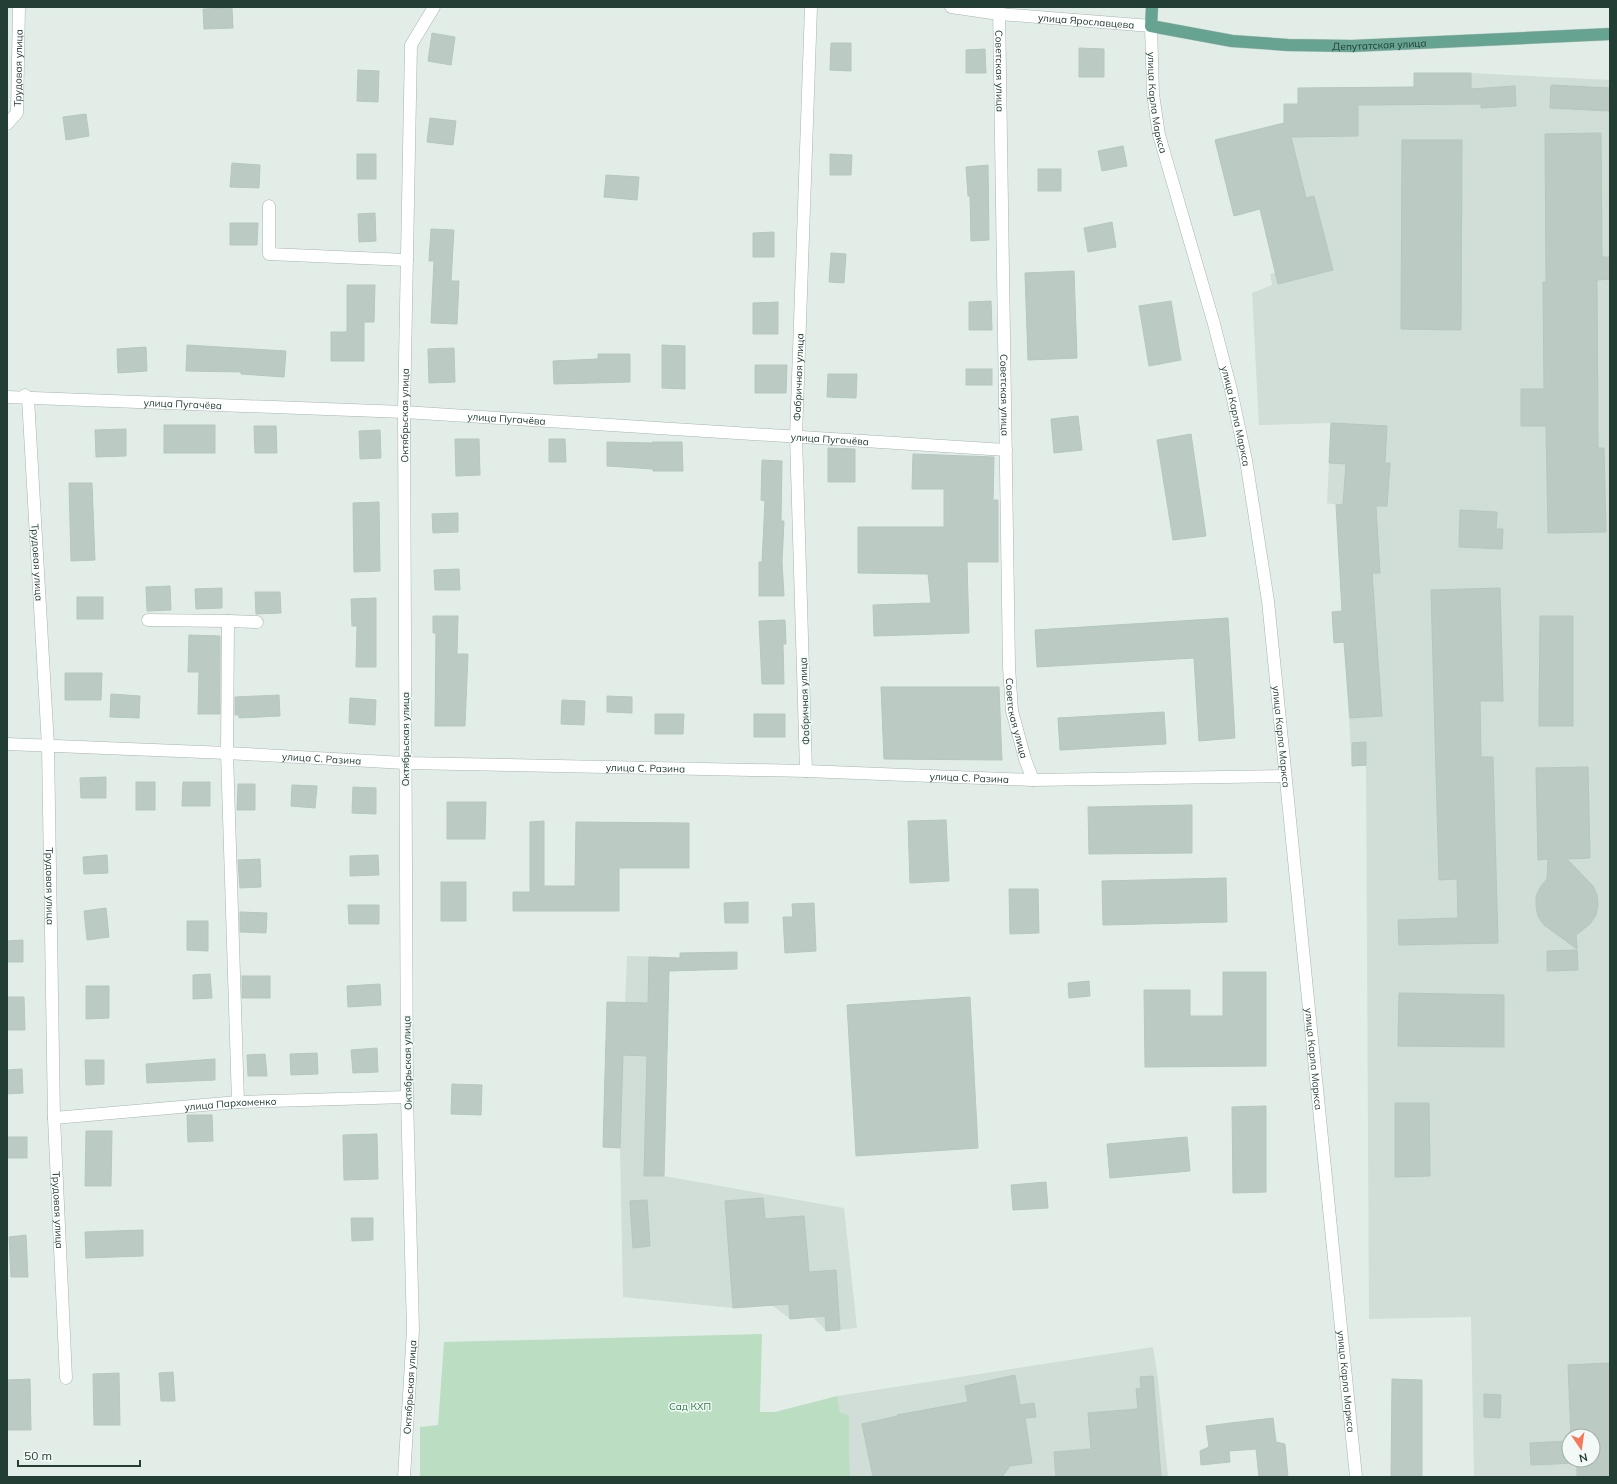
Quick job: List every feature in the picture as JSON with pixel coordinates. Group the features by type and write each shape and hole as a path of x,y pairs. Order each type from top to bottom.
{"main road":[{"name":"улица Карла Маркса","path":"1151,26 1152,7"},
{"name":"Депутатская улица","path":"1151,26 1232,41 1295,45 1352,46 1610,34"}],"street":[{"name":"Трудовая улица","path":"7,124 17,113 19,7"},
{"name":"Октябрьская улица","path":"404,1477 413,1330 407,1097 404,412 411,45 434,7"},
{"name":"Фабричная улица","path":"806,771 796,436 811,7"},
{"name":"улица Ярославцева","path":"950,7 999,10 1151,26"},
{"name":"Советская улица","path":"999,10 1009,667 1012,711 1025,759 1033,780"},
{"name":"улица Карла Маркса","path":"1151,26 1153,94 1159,135 1214,324 1246,460 1268,601 1356,1477"},
{"path":"269,206 269,254 407,260"},
{"name":"Трудовая улица","path":"26,396 48,746 54,1118 66,1378"},
{"name":"улица Пугачёва","path":"7,397 26,396 404,412 1006,450"},
{"path":"148,620 257,622"},
{"path":"228,621 227,753 238,1102"},
{"name":"улица С. Разина","path":"7,744 227,753 406,764 806,771 1033,780 1285,776"},
{"name":"улица Пархоменко","path":"54,1118 238,1102 407,1097"}],"shaded area":[{"path":"1414,73 1471,73 1610,80 1610,1477 1474,1477 1471,1317 1369,1319 1366,766 1352,766 1344,643 1334,643 1332,612 1342,611 1336,505 1327,503 1331,423 1259,425 1252,293 1272,285 1270,274 1276,272 1260,209 1234,216 1215,140 1284,123 1284,104 1298,104 1298,88 1414,87"},
{"path":"627,956 669,957 664,1176 844,1208 857,1328 826,1331 813,1317 790,1319 772,1305 733,1308 623,1297 620,1148 603,1147 607,1002 625,1002"},
{"path":"1153,1347 1158,1379 1168,1477 850,1477 849,1417 840,1412 837,1396"}],"green space":[{"name":"Сад КХП","path":"762,1334 760,1412 775,1412 837,1396 840,1412 849,1416 850,1477 420,1477 420,1427 438,1425 444,1342"}],"building":[{"path":"232,8 233,28 204,29 203,9"},
{"path":"432,33 455,37 451,65 428,61"},
{"path":"831,43 851,43 851,71 830,70"},
{"path":"1079,48 1104,49 1104,77 1079,77"},
{"path":"985,49 986,73 966,73 966,50"},
{"path":"358,70 379,71 378,102 357,101"},
{"path":"1414,73 1471,73 1471,89 1515,86 1516,106 1481,108 1481,104 1358,105 1358,136 1291,137 1306,198 1314,196 1333,270 1278,284 1260,209 1234,216 1215,140 1284,123 1284,104 1298,104 1298,88 1414,87"},
{"path":"1551,85 1610,88 1610,111 1550,108"},
{"path":"86,114 89,136 66,140 63,117"},
{"path":"430,118 456,121 453,145 427,142"},
{"path":"1601,133 1602,257 1610,257 1610,279 1597,280 1598,448 1604,448 1606,532 1548,533 1546,426 1521,426 1521,389 1544,389 1543,282 1546,282 1545,134"},
{"path":"1402,140 1462,140 1461,330 1401,329"},
{"path":"1123,146 1127,166 1102,171 1098,151"},
{"path":"357,154 376,154 376,179 357,179"},
{"path":"830,154 852,155 851,175 830,175"},
{"path":"232,163 260,165 259,188 230,187"},
{"path":"988,165 989,240 971,241 970,196 968,196 966,167"},
{"path":"1038,169 1061,169 1061,191 1038,191"},
{"path":"606,175 639,177 637,200 604,197"},
{"path":"375,213 376,241 359,242 358,214"},
{"path":"1112,222 1116,247 1088,252 1084,228"},
{"path":"230,223 258,223 257,245 230,245"},
{"path":"431,229 454,230 451,281 459,281 457,324 431,323 434,261 429,261"},
{"path":"774,232 774,257 753,257 753,233"},
{"path":"831,253 846,254 844,283 829,282"},
{"path":"1074,271 1077,358 1028,360 1025,273"},
{"path":"347,285 375,285 374,322 364,322 364,361 331,361 331,332 347,332"},
{"path":"991,301 992,330 969,330 969,302"},
{"path":"1171,301 1181,360 1149,366 1139,306"},
{"path":"778,302 778,334 753,334 753,303"},
{"path":"187,345 286,351 284,377 241,374 241,372 186,371"},
{"path":"662,345 685,346 685,389 662,388"},
{"path":"146,347 147,371 118,373 117,349"},
{"path":"454,348 455,382 429,383 428,349"},
{"path":"598,354 630,354 630,382 554,384 553,361 598,359"},
{"path":"755,365 787,365 786,393 755,393"},
{"path":"966,369 992,369 992,385 966,385"},
{"path":"828,374 857,374 856,398 827,397"},
{"path":"1078,416 1082,450 1054,453 1051,419"},
{"path":"1331,423 1387,426 1385,463 1390,463 1387,506 1376,506 1380,573 1372,573 1382,716 1350,718 1344,642 1334,643 1332,612 1342,611 1336,505 1343,504 1346,464 1329,463"},
{"path":"164,425 215,425 215,453 164,453"},
{"path":"254,426 276,426 277,453 255,453"},
{"path":"126,429 126,456 96,457 95,430"},
{"path":"380,430 381,458 360,459 359,431"},
{"path":"1191,434 1206,536 1173,540 1157,440"},
{"path":"455,439 479,439 480,475 456,476"},
{"path":"549,439 565,439 566,462 549,462"},
{"path":"607,442 682,442 683,471 653,471 653,469 607,466"},
{"path":"828,448 855,449 855,482 828,482"},
{"path":"913,454 994,457 993,500 998,500 998,562 967,562 969,633 874,636 873,605 931,603 928,574 858,573 858,527 944,527 944,489 912,489"},
{"path":"762,460 782,461 781,521 784,521 782,562 784,596 759,596 759,562 762,562 765,501 761,500"},
{"path":"69,483 92,483 95,560 71,561"},
{"path":"379,502 380,571 354,572 353,503"},
{"path":"1460,510 1497,512 1496,529 1503,529 1502,549 1459,547"},
{"path":"458,513 458,532 433,533 432,514"},
{"path":"459,569 460,590 435,590 434,570"},
{"path":"170,586 171,610 147,611 146,587"},
{"path":"222,588 222,608 196,609 195,589"},
{"path":"1500,588 1503,701 1480,701 1481,757 1493,757 1498,943 1399,945 1398,920 1458,918 1457,879 1439,880 1431,590"},
{"path":"255,592 280,592 281,613 256,614"},
{"path":"77,597 103,597 103,619 77,619"},
{"path":"376,598 376,667 356,667 357,626 352,626 351,599"},
{"path":"433,616 458,616 457,654 468,654 465,726 435,726 436,633 433,633"},
{"path":"1540,616 1573,616 1573,726 1539,726"},
{"path":"1228,618 1235,738 1199,741 1194,658 1037,667 1035,630"},
{"path":"785,620 786,644 783,644 784,684 762,684 759,621"},
{"path":"189,635 220,636 220,714 198,714 199,672 188,672"},
{"path":"65,673 102,673 101,700 65,700"},
{"path":"881,687 999,687 1002,760 884,759"},
{"path":"111,694 140,696 139,718 110,717"},
{"path":"279,695 280,716 239,718 239,715 235,715 235,697"},
{"path":"607,696 632,697 632,713 607,712"},
{"path":"350,698 376,700 375,725 349,723"},
{"path":"562,700 585,701 584,725 561,724"},
{"path":"1164,712 1166,744 1060,750 1058,718"},
{"path":"655,714 684,714 683,734 655,734"},
{"path":"754,714 785,714 785,737 754,737"},
{"path":"1366,742 1366,765 1352,766 1352,743"},
{"path":"1588,767 1590,858 1567,859 1593,886 1597,895 1598,905 1596,915 1590,924 1576,935 1577,949 1544,925 1538,916 1536,896 1541,886 1547,879 1548,859 1538,860 1536,768"},
{"path":"106,777 106,798 81,798 80,778"},
{"path":"136,782 155,782 155,810 136,810"},
{"path":"183,782 210,782 210,806 182,806"},
{"path":"238,784 255,784 255,810 237,810"},
{"path":"292,785 317,786 315,808 291,806"},
{"path":"353,787 376,788 376,814 352,813"},
{"path":"447,802 486,802 485,839 447,839"},
{"path":"1192,805 1192,853 1089,854 1088,807"},
{"path":"946,820 949,881 910,883 908,821"},
{"path":"544,821 544,886 575,886 576,822 689,823 689,868 619,868 619,911 513,911 513,892 530,892 530,822"},
{"path":"107,855 108,873 84,874 83,857"},
{"path":"378,855 379,875 350,876 350,856"},
{"path":"260,859 261,887 240,888 238,860"},
{"path":"1226,878 1227,922 1103,925 1102,881"},
{"path":"441,882 466,882 466,921 441,921"},
{"path":"1009,889 1038,889 1039,933 1010,934"},
{"path":"748,902 748,923 725,923 724,903"},
{"path":"814,903 816,951 785,953 783,917 793,917 792,904"},
{"path":"348,905 379,905 379,924 349,924"},
{"path":"106,908 109,937 87,940 84,911"},
{"path":"240,912 267,913 266,933 240,932"},
{"path":"187,921 208,921 208,951 187,950"},
{"path":"23,940 23,962 7,962 7,941"},
{"path":"1577,950 1578,970 1547,971 1547,951"},
{"path":"737,952 737,969 669,971 664,1176 644,1176 647,1056 623,1055 620,1148 603,1147 607,1002 648,1003 649,957 680,958 680,953"},
{"path":"1223,972 1266,972 1266,1066 1145,1067 1144,990 1190,990 1190,1016 1223,1016"},
{"path":"210,974 212,998 193,999 193,975"},
{"path":"242,976 270,976 270,998 242,998"},
{"path":"1089,981 1090,996 1069,998 1068,983"},
{"path":"380,984 381,1005 348,1007 347,986"},
{"path":"86,986 109,986 109,1018 86,1019"},
{"path":"1399,993 1504,995 1504,1047 1398,1046"},
{"path":"7,997 24,997 25,1030 7,1030"},
{"path":"970,997 978,1148 856,1156 847,1005"},
{"path":"377,1048 378,1072 353,1073 351,1050"},
{"path":"317,1053 318,1074 291,1075 290,1054"},
{"path":"265,1054 267,1076 248,1076 247,1055"},
{"path":"215,1059 215,1080 147,1083 146,1064"},
{"path":"85,1060 104,1060 104,1084 86,1085"},
{"path":"22,1069 23,1093 7,1094 7,1070"},
{"path":"452,1084 482,1085 481,1115 451,1114"},
{"path":"1395,1103 1429,1103 1430,1176 1395,1177"},
{"path":"1266,1106 1266,1192 1233,1193 1232,1107"},
{"path":"187,1115 212,1115 213,1141 188,1142"},
{"path":"86,1131 112,1131 111,1186 85,1186"},
{"path":"377,1134 378,1179 344,1180 343,1135"},
{"path":"7,1137 27,1137 27,1158 7,1158"},
{"path":"1187,1137 1190,1171 1110,1178 1107,1144"},
{"path":"1046,1182 1048,1208 1013,1210 1011,1185"},
{"path":"763,1198 765,1219 804,1216 809,1272 836,1270 840,1330 826,1331 825,1316 790,1319 789,1304 733,1308 725,1201"},
{"path":"647,1200 650,1246 633,1248 630,1201"},
{"path":"351,1218 373,1218 373,1240 352,1241"},
{"path":"143,1230 143,1256 86,1258 85,1232"},
{"path":"26,1235 28,1277 11,1277 9,1237"},
{"path":"1610,1363 1610,1477 1577,1477 1577,1468 1601,1468 1601,1428 1571,1428 1568,1365"},
{"path":"173,1372 175,1401 161,1401 159,1373"},
{"path":"119,1373 120,1425 94,1425 93,1374"},
{"path":"1015,1375 1020,1405 1034,1403 1036,1417 1025,1418 1032,1463 1010,1466 1002,1477 873,1477 862,1424 898,1416 897,1415 968,1402 965,1386"},
{"path":"1153,1376 1161,1477 1056,1477 1054,1452 1091,1449 1088,1413 1138,1409 1136,1389 1141,1388 1140,1377"},
{"path":"30,1379 31,1430 7,1430 7,1380"},
{"path":"1392,1379 1422,1380 1422,1477 1391,1477"},
{"path":"1484,1394 1501,1395 1500,1418 1484,1417"},
{"path":"1273,1418 1276,1442 1285,1444 1288,1477 1259,1477 1256,1449 1229,1451 1230,1462 1201,1465 1200,1451 1209,1447 1206,1426"},
{"path":"1561,1441 1561,1464 1531,1465 1530,1443"}]}
